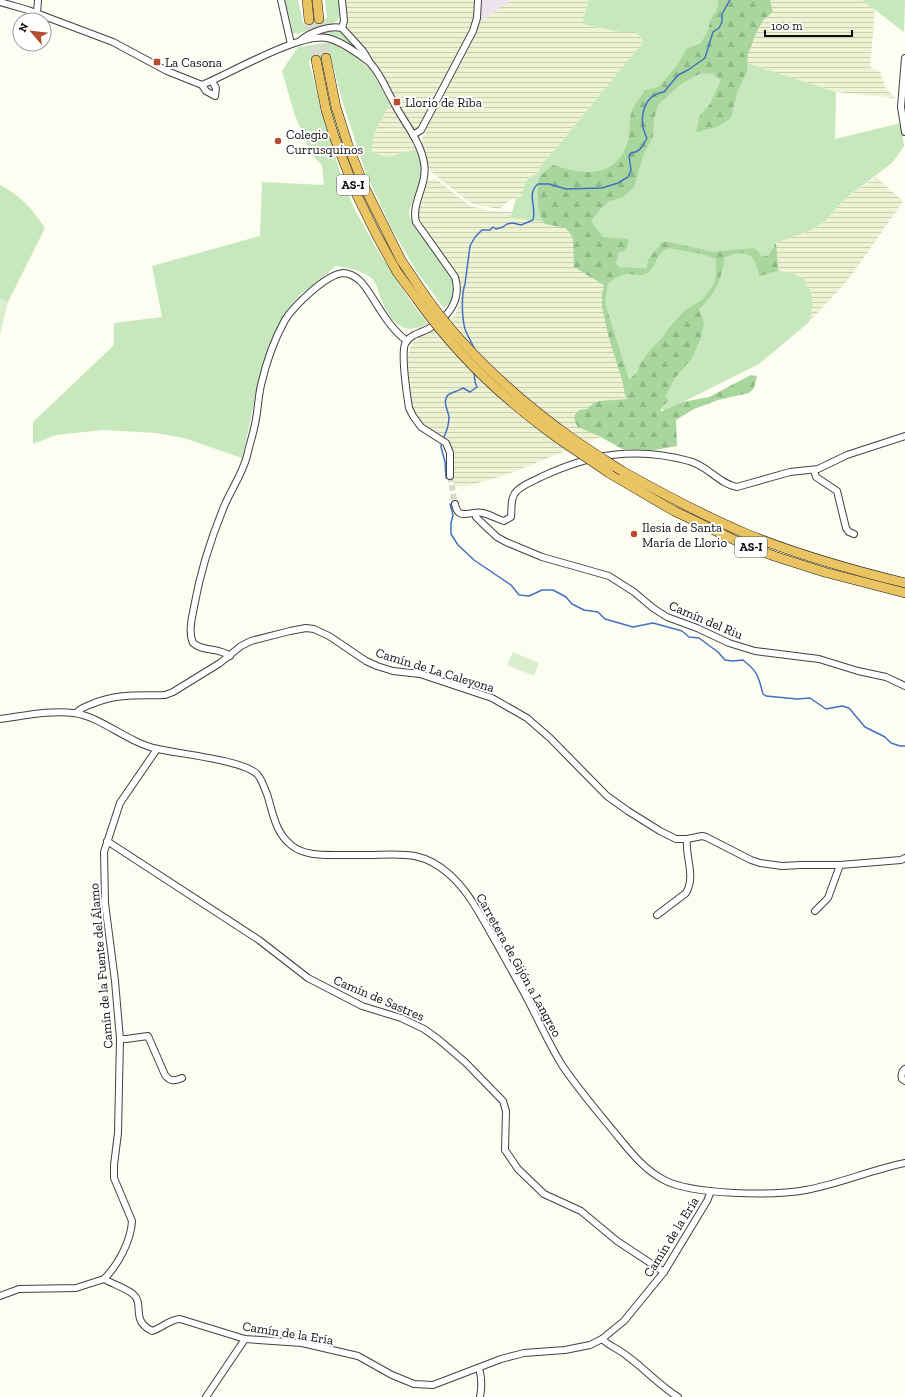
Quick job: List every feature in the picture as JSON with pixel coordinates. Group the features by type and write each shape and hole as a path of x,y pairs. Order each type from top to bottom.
{"highway":[{"path":"307,0 309,20"},
{"path":"317,0 319,19"},
{"name":"AS-I","path":"326,58 336,107 348,145 364,186 432,319 454,346 505,397 548,431 609,473 674,511 744,544 774,556 824,572 905,593"},
{"name":"AS-I","path":"316,60 326,110 339,150 355,191 397,272 439,314 463,343 510,389 571,438 622,471 678,502 747,534 778,546 828,562 905,583"}],"street":[{"path":"37,12 38,0"},
{"path":"281,0 295,43"},
{"path":"342,0 344,21 342,28"},
{"path":"413,135 421,130 473,32 477,18 478,0"},
{"path":"0,2 34,12"},
{"path":"52,19 117,44 167,71 202,85 206,91 215,96 216,88 212,81"},
{"path":"295,43 307,35 326,29 338,27 342,28 363,51 419,144 425,173 424,182 414,215 416,222 455,277 458,287 457,296 448,312 440,321 410,338 405,344 404,354 409,408 421,427 443,441 449,448 450,476"},
{"path":"202,85 295,43 308,39 327,38 340,43 370,63"},
{"path":"905,58 901,102 905,132"},
{"path":"230,656 219,650 196,646 191,639 190,633 202,567 223,509 246,458 255,426 261,387 269,357 285,322 297,304 330,278 343,273 350,274 360,280 393,328 407,341"},
{"path":"454,504 459,514 485,513 504,521 508,520 511,517 513,497 520,489 548,474 608,454 648,454 671,456 691,461 711,472 729,485 737,487 790,472 818,469 847,455 905,436"},
{"path":"814,470 816,477 837,491 846,528 849,532 854,534"},
{"name":"Camín del Riu","path":"475,513 476,517 497,537 506,542 542,557 609,576 634,592 653,608 667,617 697,628 729,643 755,651 819,659 858,671 886,677 905,686"},
{"name":"Camín de La Caleyona","path":"76,713 89,705 113,697 165,695 173,692 230,656 241,646 290,631 306,628 314,629 329,636 366,661 377,666 393,671 420,674 492,698 527,718 550,738 607,796 628,811 676,839 687,839 702,836 706,837 745,857 769,865 840,865 901,860 905,858"},
{"name":"Carretera de Gijón a Langreo","path":"0,719 57,712 76,713 108,726 136,742 157,749 244,766 257,774 264,786 276,827 294,848 305,852 322,855 404,854 424,858 440,866 468,894 525,995 562,1065 581,1092 629,1149 650,1171 667,1181 686,1187 711,1191 775,1194 803,1191 905,1163"},
{"name":"Camín de la Fuente del Álamo","path":"104,1279 111,1272 124,1248 132,1228 132,1221 114,1178 118,1133 120,1039 115,981 105,903 104,852 120,803 157,749"},
{"path":"657,915 686,893 688,889 690,868 686,852 687,839"},
{"name":"Camín de Sastres","path":"107,841 259,940 308,978 362,1006 407,1021 424,1029 438,1039 465,1062 503,1101 506,1111 506,1150 518,1169 544,1194 581,1211 617,1241 664,1272"},
{"path":"815,911 828,898 840,865"},
{"path":"120,1039 148,1036 168,1079 174,1081 182,1078"},
{"path":"905,1069 901,1075 902,1079 905,1081"},
{"name":"Camín de la Ería","path":"104,1279 133,1294 138,1301 138,1316 146,1328 152,1331 160,1329 174,1319 180,1319 245,1339 302,1343 358,1356 392,1375 414,1384 433,1385 524,1353 565,1350 590,1345 602,1339 624,1321 664,1272 707,1201 711,1191"},
{"path":"0,1296 19,1289 76,1288 104,1279"},
{"path":"206,1397 245,1339"},
{"path":"602,1339 607,1344 626,1355 667,1390 678,1397"},
{"path":"479,1368 482,1388 480,1397"}],"shaded area":[{"path":"482,0 512,0 480,22"}],"green space":[{"path":"285,0 298,0 303,23 308,23 314,20 319,22 327,18 325,0 338,0 340,10 339,17 336,22 326,26 297,34 293,33"},
{"path":"345,0 476,0 473,25 422,125 419,128 414,129 411,127 368,56 348,28"},
{"path":"512,0 589,0 582,24 620,32 637,32 643,42 541,165 537,174 530,177 525,183 521,196 510,200 499,209 469,202 435,175 427,165 422,139 431,115 439,99 441,100 480,22"},
{"path":"589,0 718,0 717,9 710,20 708,30 701,44 747,63 836,92 835,139 901,123 904,146 893,162 845,199 824,222 811,230 776,243 779,271 793,273 804,279 811,292 813,306 809,322 759,364 665,411 626,381 605,303 604,285 574,265 577,237 567,226 510,218 516,199 521,196 525,183 530,177 537,174 541,165 643,42 637,32 620,32 582,24"},
{"path":"718,0 770,0 773,12 763,20 755,36 748,54 747,71 737,93 731,118 717,127 696,132 700,115 710,104 721,80 711,73 699,74 681,84 658,105 654,119 653,137 643,156 634,187 623,197 610,201 601,208 591,221 603,237 627,239 629,241 625,251 618,253 616,264 620,268 647,268 648,260 662,242 669,242 713,252 754,248 759,252 761,257 769,255 776,243 778,271 759,276 752,257 740,253 724,258 722,273 717,286 699,309 704,323 701,337 692,358 675,378 665,396 669,401 662,406 660,412 683,402 709,397 751,375 757,376 754,388 749,393 718,400 694,409 676,420 677,446 654,450 622,449 601,437 578,427 575,422 574,416 579,410 587,409 594,403 599,401 628,399 625,395 602,307 604,285 574,267 573,238 566,228 545,224 540,214 538,202 539,177 553,165 576,171 587,172 607,168 615,163 622,154 628,142 631,115 636,103 645,90 659,87 679,63 686,49 701,43 708,30 710,20 717,9","holes":["669,248 701,254 717,259 716,276 713,286 702,300 685,310 668,329 640,364 638,371 629,380 605,303 608,283 623,275 640,275 647,273 653,267 660,254"]},
{"path":"770,0 862,0 875,9 870,67 881,73 885,87 895,98 836,92 747,63 748,54 763,20 773,12"},
{"path":"862,0 905,0 904,32"},
{"path":"330,30 339,31 345,34 362,54 317,35"},
{"path":"331,42 355,57 370,69 390,103 374,134 372,152 387,157 417,149 421,166 421,176 417,193 410,207 409,216 450,274 455,290 450,303 444,308 417,272 391,227 365,171 342,100 331,58 329,56 310,60 309,62 341,176 355,210 378,251 411,302 428,324 410,329 402,327 391,318 375,283 370,277 356,270 336,266 297,297 284,316 274,335 260,375 242,458 184,438 156,433 103,430 56,435 33,444 33,422 114,345 114,323 162,317 152,266 260,236 262,182 324,185 322,165 311,154 294,113 282,71 298,47"},
{"path":"390,103 417,149 387,157 372,152 374,134"},
{"path":"876,177 903,201 856,269 839,290 809,322 813,306 793,273 778,271 776,243 811,230 824,222 845,199"},
{"path":"432,179 437,180 470,206 491,211 512,212 510,218 567,226 604,285 626,381 665,411 503,476 467,486 454,487 450,443 431,431 422,423 414,412 409,397 408,355 411,345 419,337 455,316 461,298 461,288 458,277 418,217 417,207 427,182"},
{"path":"0,185 14,193 26,204 45,228 8,302 0,299"},
{"path":"0,299 8,302 0,335"},
{"path":"513,652 539,663 534,676 507,665"}],"waterway":[{"path":"475,350 465,329 462,306 470,246 475,237 482,230 490,230 493,227 496,229 513,223 521,225 533,220 534,210 532,196 538,184 549,184 566,189 602,188 618,183 628,177 631,170 629,156 631,153 641,148 647,138 643,124 644,110 647,103 657,94 664,92 678,75 705,58 713,32 719,28 722,22 722,14 730,0"},
{"path":"443,439 449,420 445,400 448,395 463,388 470,392 477,387 474,372"},
{"path":"442,442 441,447 445,462 446,478"},
{"path":"450,504 453,515 451,534 458,545 474,560 511,585 519,595 529,596 542,590 553,590 566,597 572,604 584,610 598,612 605,619 633,627 653,623 682,631 689,637 699,638 718,652 725,660 743,660 757,674 763,694 766,696 797,699 810,698 826,709 842,706 849,708 865,727 885,737 891,743 905,746"}],"tunnel":[{"path":"319,19 326,58"},
{"path":"309,20 316,60"},
{"path":"450,476 455,504"}],"place":[{"name":"La Casona","path":"157,62"},
{"name":"Llorio de Riba","path":"397,102"},
{"name":"Colegio Currusquinos","path":"278,141"},
{"name":"Ilesia de Santa María de Llorio","path":"634,534"}]}
